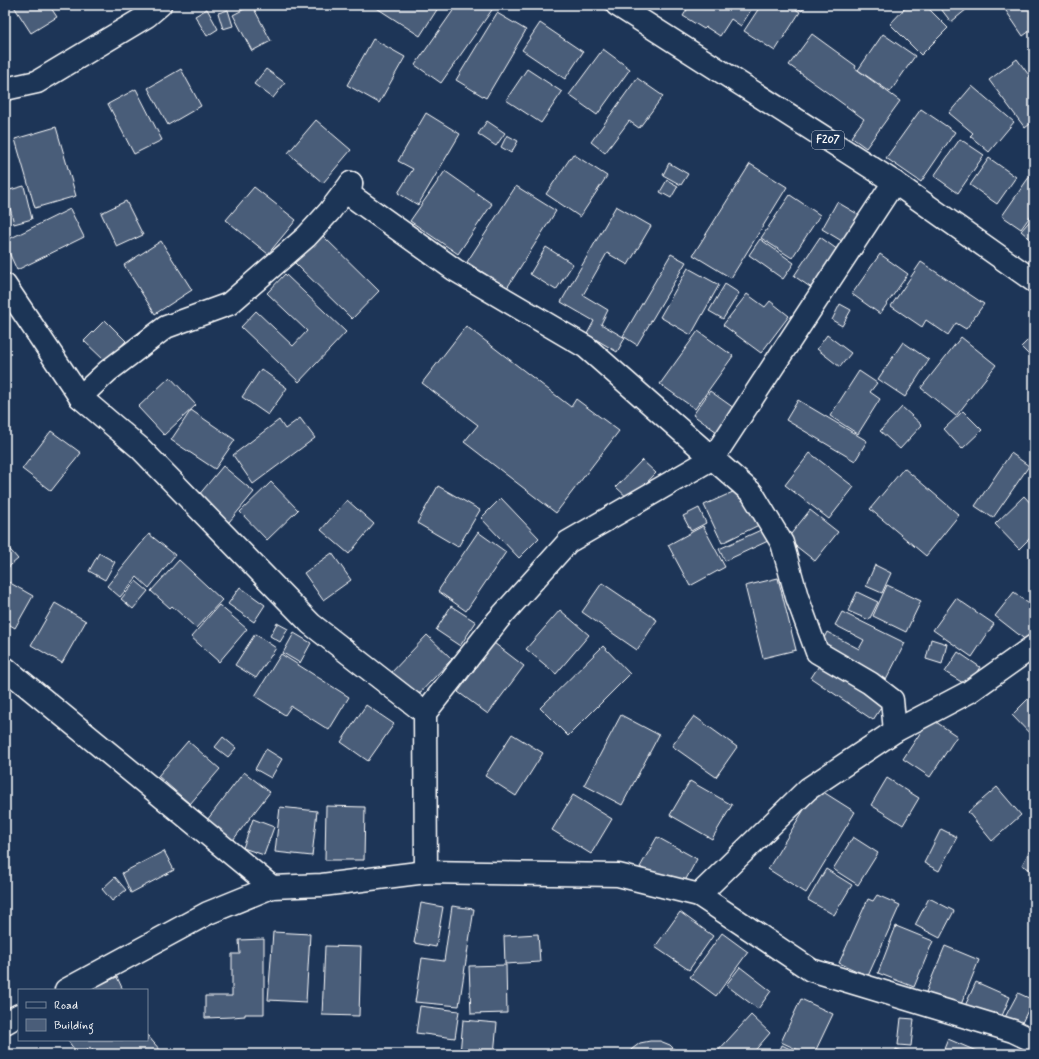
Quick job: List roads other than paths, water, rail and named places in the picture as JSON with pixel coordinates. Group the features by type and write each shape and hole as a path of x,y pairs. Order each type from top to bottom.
{"street":[{"path":"5,89 37,82 147,16 160,5"},
{"name":"F207","path":"617,5 894,182 1034,281"},
{"path":"426,872 425,713 498,620 568,542 713,458 894,182"},
{"path":"80,396 108,371 166,327 229,304 306,237 329,212 350,183 350,195 455,270 586,347 752,493 782,543 797,597 817,652 870,683 892,700 895,731"},
{"path":"5,285 80,396 140,448 311,624 425,713"},
{"path":"699,895 808,789 895,731 969,692 1034,646"},
{"path":"5,668 272,887"},
{"path":"68,989 208,913 272,887 322,884 426,872 618,875 699,895 811,970 1013,1031 1034,1041"},
{"path":"5,1023 18,1016"}]}
